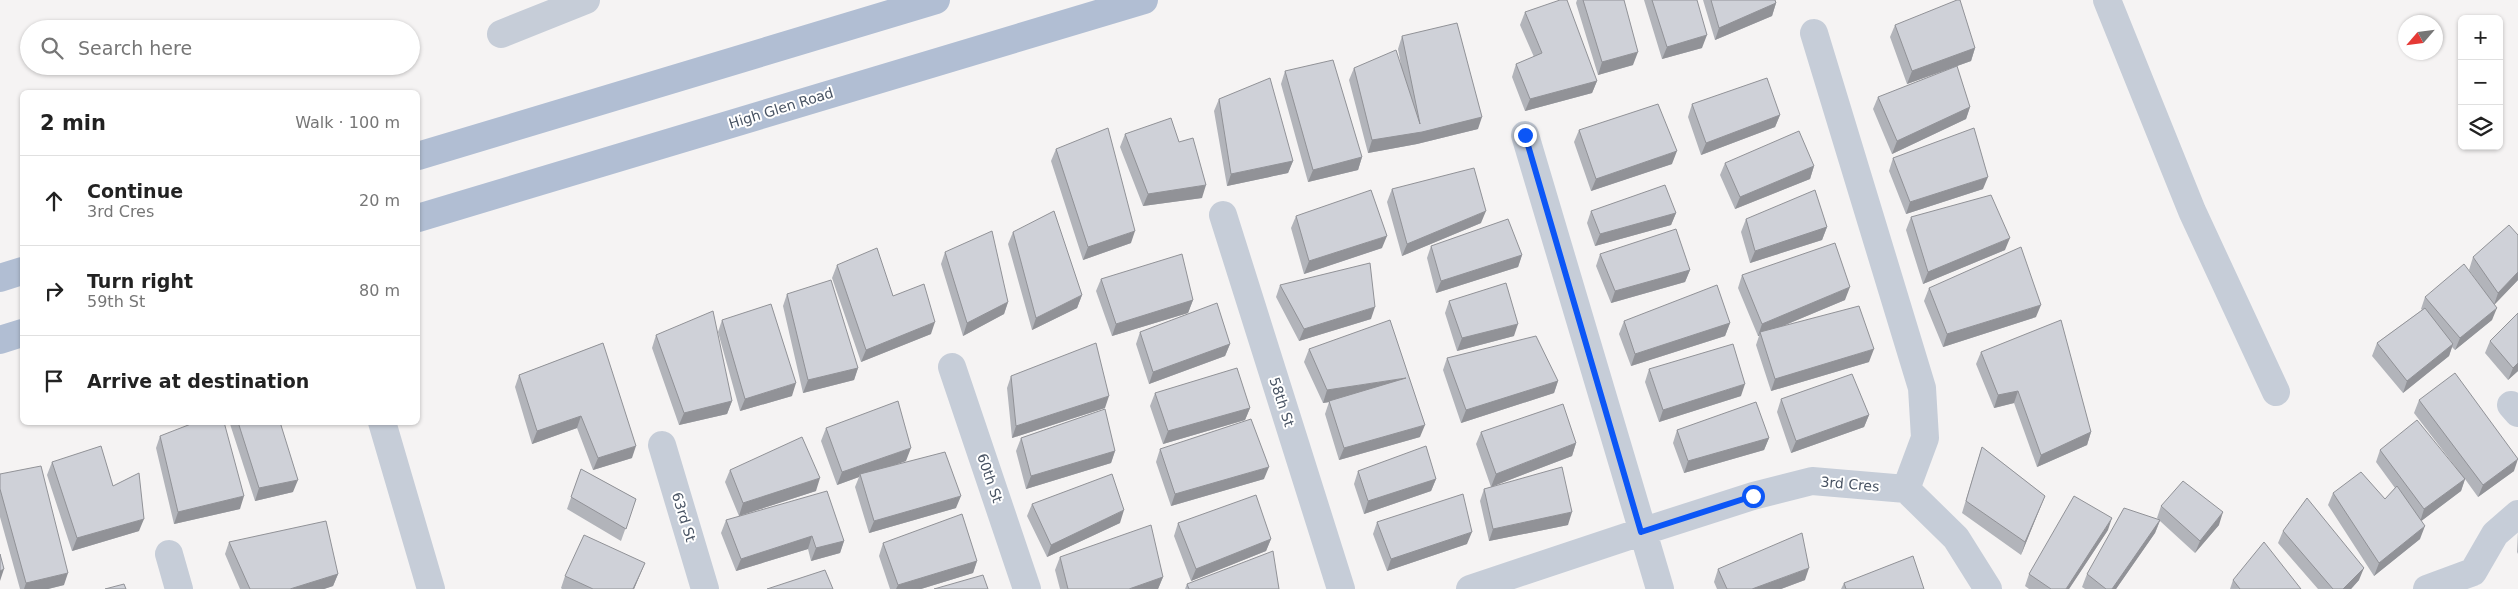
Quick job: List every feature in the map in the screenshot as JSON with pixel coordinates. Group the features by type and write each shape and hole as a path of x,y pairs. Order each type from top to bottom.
{"main road":[{"path":"420,155 936,0"},
{"name":"High Glen Road","path":"420,217 1144,0"},
{"path":"0,278 20,272"},
{"path":"0,340 20,334"}],"street":[{"path":"501,34 586,0"},
{"path":"2107,0 2192,212 2276,392"},
{"path":"1814,33 1922,388 1925,438 1906,489 1956,538 1988,589"},
{"path":"1525,135 1641,532 1660,589"},
{"name":"58th St","path":"1223,215 1341,589"},
{"name":"60th St","path":"952,367 1027,589"},
{"path":"383,425 431,589"},
{"name":"63rd St","path":"662,445 705,589"},
{"name":"3rd Cres","path":"1470,589 1753,496 1812,481 1906,489"},
{"path":"2427,589 2481,581 2495,534 2518,514"},
{"path":"169,554 179,589"}],"building":[{"path":"1560,0 1567,0 1597,81 1530,99 1516,64 1542,53 1525,12"},
{"path":"1583,0 1624,0 1638,52 1602,62"},
{"path":"1652,0 1697,0 1707,35 1667,47"},
{"path":"1711,0 1775,0 1776,3 1719,28"},
{"path":"1960,0 1975,48 1912,71 1895,25"},
{"path":"1457,23 1482,117 1422,132 1372,140 1354,68 1396,50 1420,124 1402,36"},
{"path":"1333,60 1362,157 1313,170 1285,71"},
{"path":"1957,66 1970,107 1897,141 1878,97"},
{"path":"1270,78 1293,161 1231,174 1219,99"},
{"path":"1767,78 1780,115 1706,143 1692,104"},
{"path":"1658,104 1677,151 1596,179 1579,130"},
{"path":"1171,118 1179,142 1193,138 1206,185 1148,194 1125,134"},
{"path":"1108,128 1135,231 1088,247 1056,149"},
{"path":"1974,128 1988,177 1910,202 1893,158"},
{"path":"1799,131 1814,166 1740,197 1725,163"},
{"path":"1474,168 1486,211 1407,244 1392,189"},
{"path":"1665,185 1676,213 1600,234 1591,211"},
{"path":"1371,190 1387,236 1309,261 1296,216"},
{"path":"1815,190 1827,227 1755,251 1746,219"},
{"path":"1991,195 2010,238 1928,272 1911,217"},
{"path":"1054,211 1082,295 1036,318 1013,232"},
{"path":"1508,219 1522,255 1441,281 1431,246"},
{"path":"2509,225 2518,235 2518,272 2498,293 2473,257"},
{"path":"1676,229 1690,270 1615,291 1600,254"},
{"path":"992,231 1008,302 967,323 945,252"},
{"path":"1835,243 1850,287 1762,324 1742,275"},
{"path":"2021,247 2041,305 1947,334 1929,288"},
{"path":"877,248 893,296 924,284 935,322 866,350 837,265"},
{"path":"1182,254 1193,300 1116,324 1101,279"},
{"path":"1370,263 1375,307 1304,329 1280,285"},
{"path":"2464,264 2497,308 2460,338 2425,297"},
{"path":"831,280 858,368 808,380 787,294"},
{"path":"1506,283 1518,324 1462,338 1449,301"},
{"path":"1717,285 1730,323 1635,354 1624,321"},
{"path":"1217,303 1230,344 1153,372 1140,332"},
{"path":"771,304 796,383 745,399 722,320"},
{"path":"1859,306 1874,349 1775,379 1760,332"},
{"path":"2425,308 2453,344 2407,381 2377,343"},
{"path":"713,311 732,401 684,413 656,335"},
{"path":"2518,313 2518,363 2513,368 2490,341"},
{"path":"1390,320 1425,425 1344,448 1329,401 1406,378 1327,390 1309,349"},
{"path":"2061,320 2091,432 2041,455 2018,391 1998,395 1981,352"},
{"path":"1536,336 1558,381 1466,410 1447,358"},
{"path":"603,343 636,446 598,458 581,416 537,431 519,375"},
{"path":"1096,343 1109,396 1016,426 1011,376"},
{"path":"1733,344 1745,384 1663,410 1649,369"},
{"path":"1237,368 1250,408 1168,431 1155,393"},
{"path":"2455,373 2518,459 2483,485 2419,400"},
{"path":"1852,374 1869,415 1796,441 1781,399"},
{"path":"898,401 911,448 842,472 826,428"},
{"path":"1756,402 1769,438 1688,461 1677,430"},
{"path":"1563,404 1576,443 1496,474 1481,432"},
{"path":"1105,409 1115,451 1031,476 1021,438"},
{"path":"1251,419 1269,467 1175,494 1160,449"},
{"path":"2417,420 2465,479 2424,509 2380,450"},
{"path":"188,425 225,425 244,496 178,512 160,436"},
{"path":"239,425 281,425 298,480 259,488"},
{"path":"802,437 820,478 743,503 730,470"},
{"path":"101,446 113,486 139,473 144,519 77,538 52,462"},
{"path":"1426,446 1436,479 1368,501 1358,471"},
{"path":"1982,447 2045,496 2025,542 1966,501"},
{"path":"945,452 961,496 874,521 860,474"},
{"path":"41,466 68,573 26,583 0,489 0,474"},
{"path":"1562,467 1572,512 1493,529 1484,489"},
{"path":"581,469 636,499 626,529 571,497"},
{"path":"2361,472 2385,499 2397,486 2425,526 2379,563 2333,493"},
{"path":"1112,474 1124,510 1051,545 1032,504"},
{"path":"2183,481 2223,512 2200,541 2161,506"},
{"path":"827,491 844,541 816,548 812,536 741,559 726,520"},
{"path":"1463,494 1472,532 1391,559 1377,522"},
{"path":"1256,495 1271,539 1196,569 1178,523"},
{"path":"2074,496 2112,518 2066,589 2051,589 2029,574"},
{"path":"2307,498 2364,568 2343,589 2333,589 2283,531"},
{"path":"2124,508 2160,520 2112,589 2106,589 2087,574"},
{"path":"962,514 977,561 898,585 883,543"},
{"path":"326,521 338,574 290,589 250,589 229,542"},
{"path":"1151,525 1163,577 1129,589 1068,589 1060,557"},
{"path":"1802,533 1809,568 1752,589 1727,589 1718,569"},
{"path":"584,535 645,563 633,589 593,589 565,576"},
{"path":"2264,542 2301,589 2240,589 2233,580"},
{"path":"1273,551 1279,589 1189,589 1187,584"},
{"path":"0,554 4,569 0,571"},
{"path":"1913,556 1924,589 1846,589 1844,583"},
{"path":"825,570 833,589 767,589"},
{"path":"983,575 988,589 934,589"},
{"path":"124,584 126,589 105,589"}],"route":[{"path":"1525,135 1641,532 1753,496"}]}
